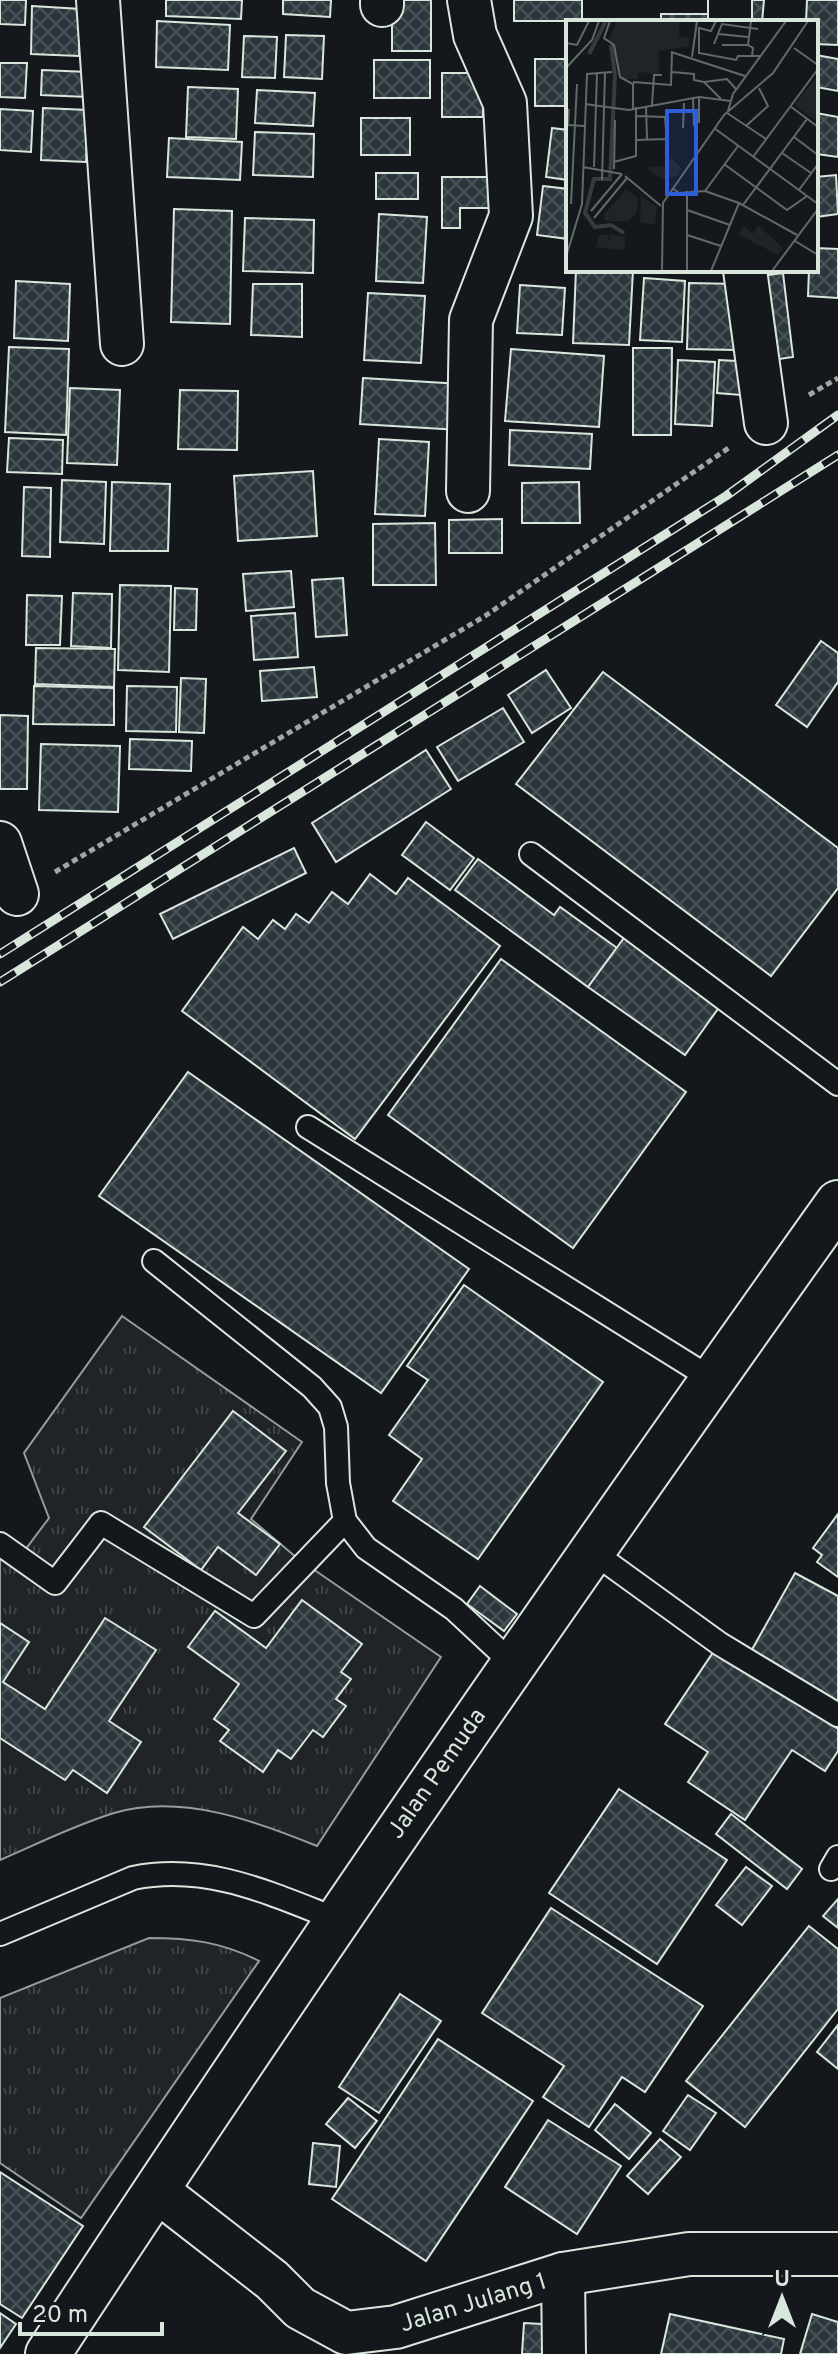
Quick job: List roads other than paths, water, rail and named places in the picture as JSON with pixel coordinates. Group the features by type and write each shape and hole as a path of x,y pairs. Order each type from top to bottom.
{"main road":[{"name":"Jalan Pemuda","path":"48,2354 336,1919 590,1550 838,1203"}],"street":[{"path":"98,0 122,344"},
{"path":"468,491 471,320 511,216 505,103 475,35 469,0"},
{"path":"745,272 766,423"},
{"path":"0,843 17,894"},
{"name":"Jalan Julang 1","path":"156,2190 272,2280 300,2308 346,2333 396,2327 563,2274 689,2254 838,2254"},
{"path":"563,2274 564,2354"}],"lane":[{"path":"531,854 838,1084"},
{"path":"308,1127 712,1379"},
{"path":"154,1261 312,1387 330,1407 336,1427 338,1483 345,1521 366,1548 454,1609 512,1663"},
{"path":"0,1544 55,1583 101,1523 254,1616 345,1521"},
{"path":"590,1550 720,1644 838,1715"},
{"path":"0,1934 133,1878 152,1874 230,1879 336,1919"}],"railway":[{"path":"0,954 726,496 838,415"},
{"path":"0,982 838,455"}]}
